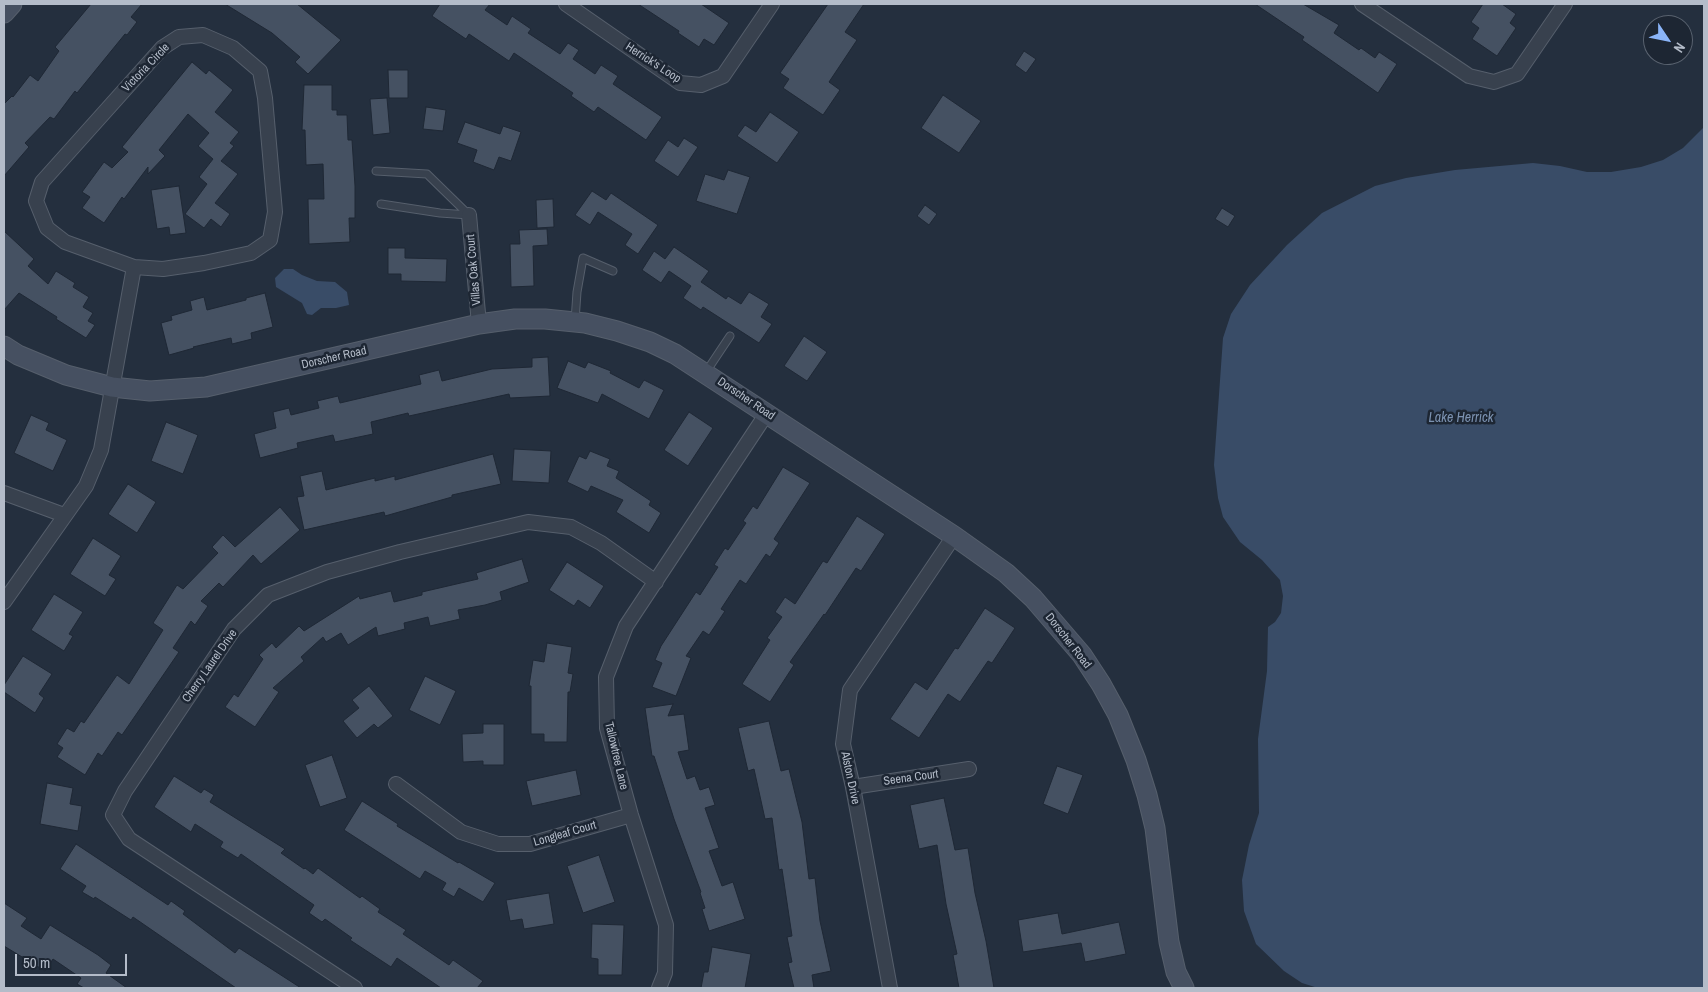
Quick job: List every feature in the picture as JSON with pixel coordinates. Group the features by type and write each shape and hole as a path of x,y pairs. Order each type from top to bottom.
{"street":[{"path":"4,13 12,4"},
{"name":"Herrick's Loop","path":"566,4 680,83 701,85 724,76 772,4"},
{"path":"1362,4 1468,76 1494,82 1517,74 1564,4"},
{"name":"Victoria Circle","path":"203,35 233,48 260,71 266,98 275,212 270,240 250,253 204,264 163,269 134,267 65,242 46,228 36,201 42,182 162,48 179,37 203,35"},
{"name":"Villas Oak Court","path":"469,215 479,324"},
{"path":"4,602 86,486 101,450 134,267"},
{"name":"Dorscher Road","path":"4,346 18,355 66,375 112,387 150,390 206,387 479,324 514,319 545,319 575,322 616,331 650,342 675,354 954,536 1006,573 1033,598 1082,654 1118,715 1136,760 1147,795 1155,828 1169,942 1176,972 1184,988"},
{"name":"Tallowtree Lane","path":"659,988 665,973 666,925 630,815 607,728 606,677 626,626 767,413"},
{"path":"4,493 64,515"},
{"name":"Cherry Laurel Drive","path":"355,988 129,839 114,815 125,791 234,629 268,596 327,572 400,552 528,522 571,528 600,543 656,582"},
{"name":"Alston Drive","path":"890,988 853,786 843,744 850,690 954,536"},
{"name":"Seena Court","path":"853,786 969,770"},
{"name":"Longleaf Court","path":"396,784 461,832 498,844 530,844 630,815"}],"lane":[{"path":"376,171 427,174 469,215"},
{"path":"381,204 440,213 469,215"},
{"path":"575,322 577,292 583,258 613,271"},
{"path":"706,373 730,336"}],"water":[{"name":"Lake Herrick","path":"1704,127 1704,988 1318,988 1302,983 1284,971 1256,944 1244,911 1242,880 1249,845 1259,813 1258,739 1267,671 1268,627 1275,622 1281,613 1283,596 1280,580 1262,560 1240,542 1223,517 1218,498 1214,465 1223,338 1231,314 1250,285 1287,245 1322,213 1375,186 1406,178 1455,170 1533,163 1587,172 1611,172 1641,167 1663,160 1683,148"},
{"path":"284,269 293,269 317,281 335,282 347,292 349,305 336,308 321,308 312,315 307,314 302,303 276,287 275,278"}],"building":[{"path":"91,4 142,4 131,17 137,22 127,35 125,34 77,93 75,91 54,119 50,117 25,143 29,147 4,176 4,104 13,97 30,75 38,81 59,51 55,47"},
{"path":"225,4 297,4 341,40 308,74 295,62 300,57 272,33"},
{"path":"440,4 490,4 485,10 507,25 512,16 531,29 528,33 560,54 568,43 579,50 573,59 595,74 601,65 618,76 613,84 662,117 646,140 598,107 594,112 571,96 573,93 514,53 509,61 469,34 466,39 432,16"},
{"path":"638,4 701,4 729,23 714,45 704,39 699,47 678,33 679,31"},
{"path":"828,4 864,4 845,32 857,40 829,82 840,90 823,115 783,88 789,79 780,73"},
{"path":"1255,4 1303,4 1339,25 1334,33 1359,50 1361,48 1375,58 1379,52 1397,64 1378,93 1302,40 1304,37"},
{"path":"1483,4 1502,4 1516,14 1510,23 1516,28 1497,56 1472,39 1479,28 1471,22"},
{"path":"1024,51 1036,59 1026,73 1015,65"},
{"path":"192,62 206,74 209,70 233,90 215,112 239,132 230,143 234,146 221,161 238,174 215,203 230,214 221,227 211,219 204,228 185,214 207,184 199,177 213,159 198,146 209,133 188,114 159,150 165,156 148,174 148,167 124,199 122,197 104,223 82,208 90,197 82,192 104,162 112,168 128,152 122,147"},
{"path":"388,70 408,70 408,98 389,98"},
{"path":"304,85 332,85 332,110 337,110 337,115 347,115 348,140 352,140 355,186 355,218 349,218 350,242 309,244 308,199 324,199 323,164 306,165 305,130 302,130"},
{"path":"943,95 981,121 959,153 921,128"},
{"path":"387,98 390,133 373,135 370,99"},
{"path":"426,107 446,110 443,131 423,129"},
{"path":"770,112 799,132 777,163 737,136 745,125 756,132"},
{"path":"465,122 500,134 503,126 521,132 511,161 499,157 494,170 473,162 477,150 457,143"},
{"path":"684,138 698,147 678,177 654,161 668,140 678,147"},
{"path":"728,170 750,177 737,214 696,201 705,174 724,180"},
{"path":"179,186 186,233 170,235 169,227 157,229 151,190"},
{"path":"592,191 606,200 611,193 658,225 638,254 625,245 632,234 598,212 590,225 575,215"},
{"path":"553,199 554,227 537,228 536,200"},
{"path":"925,205 937,214 929,225 917,216"},
{"path":"1222,208 1235,216 1228,227 1215,219"},
{"path":"547,229 548,245 533,246 534,286 511,287 510,244 520,244 519,230"},
{"path":"4,231 34,259 28,266 48,284 56,271 75,283 73,287 89,297 83,307 93,313 88,321 95,325 86,338 19,293 4,310"},
{"path":"674,247 709,271 701,282 726,299 728,296 741,304 749,292 769,304 761,317 772,324 759,343 703,307 701,310 683,298 691,286 669,271 661,283 642,270 654,251 665,259"},
{"path":"388,248 405,248 405,258 447,259 446,282 401,281 401,274 388,274"},
{"path":"265,293 273,327 251,333 252,339 232,344 231,338 169,355 161,323 172,320 171,316 192,310 190,301 204,297 207,310"},
{"path":"804,336 827,352 807,381 784,366"},
{"path":"548,357 550,396 510,398 509,394 409,416 408,413 371,422 373,434 335,442 333,435 297,443 298,448 260,458 254,434 276,428 273,412 289,408 291,415 319,408 317,401 338,396 340,403 421,384 419,375 439,370 442,381 492,369 532,367 532,358"},
{"path":"568,361 585,368 588,362 611,371 610,373 639,388 644,380 664,390 649,419 602,394 598,403 557,388"},
{"path":"689,412 713,428 688,466 664,450"},
{"path":"31,415 49,423 46,430 67,440 53,471 14,453"},
{"path":"166,422 198,435 183,474 151,461"},
{"path":"514,449 551,451 549,483 512,481"},
{"path":"590,451 610,459 607,466 619,471 616,478 651,501 649,505 661,513 649,533 616,512 623,500 591,486 588,492 567,482 579,456 586,459"},
{"path":"493,454 501,484 452,495 452,497 385,516 384,512 304,530 297,497 304,496 300,476 322,471 326,490 375,478 375,481 395,476 395,480"},
{"path":"783,467 810,483 774,539 779,543 770,557 766,554 746,584 740,580 721,609 725,611 709,635 703,631 686,656 691,658 676,696 652,687 662,663 655,660 661,646 696,592 700,595 718,567 714,565 725,548 728,550 746,523 743,521 753,506 757,509"},
{"path":"128,484 156,502 137,533 108,514"},
{"path":"280,507 300,530 261,564 253,555 223,587 219,583 201,601 208,606 195,625 191,621 173,648 179,652 122,735 118,732 102,756 98,753 85,775 57,757 63,748 57,744 67,728 74,732 81,721 84,723 117,675 129,684 163,630 153,623 177,585 183,589 218,553 212,547 223,535 235,547"},
{"path":"857,516 885,534 861,571 856,568 825,615 790,662 794,665 770,702 742,684 770,640 767,638 782,617 775,612 785,597 795,604 823,561 827,563"},
{"path":"93,538 121,556 109,575 116,579 105,596 70,574"},
{"path":"522,559 529,582 500,592 502,600 458,610 460,619 430,626 428,617 404,623 405,629 378,636 376,627 348,645 341,633 326,642 323,637 301,657 304,661 273,688 279,692 255,727 225,707 234,694 238,697 263,659 259,655 272,643 276,648 299,626 304,631 359,596 360,599 391,591 394,602 422,595 422,592 478,579 476,573"},
{"path":"567,562 604,586 590,608 578,600 574,606 549,590"},
{"path":"54,594 83,612 69,634 73,636 64,651 31,630"},
{"path":"985,608 1015,628 992,663 988,661 960,702 948,694 919,738 890,719 915,682 927,690 955,648 958,649"},
{"path":"547,643 572,647 568,673 573,674 570,692 568,692 567,742 544,742 544,734 531,734 531,686 529,686 533,660 544,662"},
{"path":"23,656 52,674 39,694 44,698 35,713 4,692 4,685"},
{"path":"425,676 456,691 440,725 409,710"},
{"path":"369,686 393,716 378,728 374,724 357,738 343,721 359,708 352,700"},
{"path":"673,704 668,716 684,714 689,750 678,752 687,779 695,776 700,790 709,787 715,805 705,808 719,848 709,851 722,886 733,882 745,919 709,931 702,909 705,908 701,892 674,819 654,756 652,756 645,708"},
{"path":"769,721 781,771 789,769 802,822 809,879 815,878 820,921 831,971 812,975 814,988 794,988 788,963 792,962 787,937 792,936 782,869 779,870 772,818 765,819 754,769 748,771 738,728"},
{"path":"483,724 504,724 504,765 483,765 483,761 463,762 462,734 483,733"},
{"path":"332,755 347,798 320,807 305,765"},
{"path":"1057,766 1083,775 1068,814 1043,804"},
{"path":"576,770 581,795 532,806 526,781"},
{"path":"174,776 201,793 204,789 214,795 210,802 285,849 281,853 304,869 313,874 318,868 360,898 362,896 380,909 378,912 406,930 403,934 449,965 453,960 483,981 477,988 441,988 397,958 391,967 350,940 352,938 325,919 322,922 309,913 314,905 241,854 238,858 220,847 223,842 195,824 191,832 154,807"},
{"path":"47,783 73,788 70,804 82,806 78,831 40,824"},
{"path":"944,798 955,850 968,848 994,988 959,988 953,955 957,954 946,904 937,845 919,849 910,805"},
{"path":"362,801 398,824 397,826 495,883 483,902 459,888 454,897 442,890 446,883 425,871 420,879 344,830"},
{"path":"76,844 168,905 171,901 185,911 183,914 235,953 239,948 301,988 236,988 133,917 131,920 95,897 94,899 82,892 86,886 60,869"},
{"path":"599,855 615,902 583,913 567,866"},
{"path":"549,893 554,924 524,929 522,919 510,921 506,900"},
{"path":"4,903 27,918 21,926 41,939 50,925 98,955 111,965 106,973 127,988 84,988 77,984 81,978 53,959 45,971 4,946"},
{"path":"1058,913 1062,934 1119,922 1126,954 1085,962 1081,943 1023,952 1018,920"},
{"path":"592,924 624,925 622,975 598,975 598,959 591,958"},
{"path":"712,947 751,954 745,988 701,988 704,972 708,972"}]}
